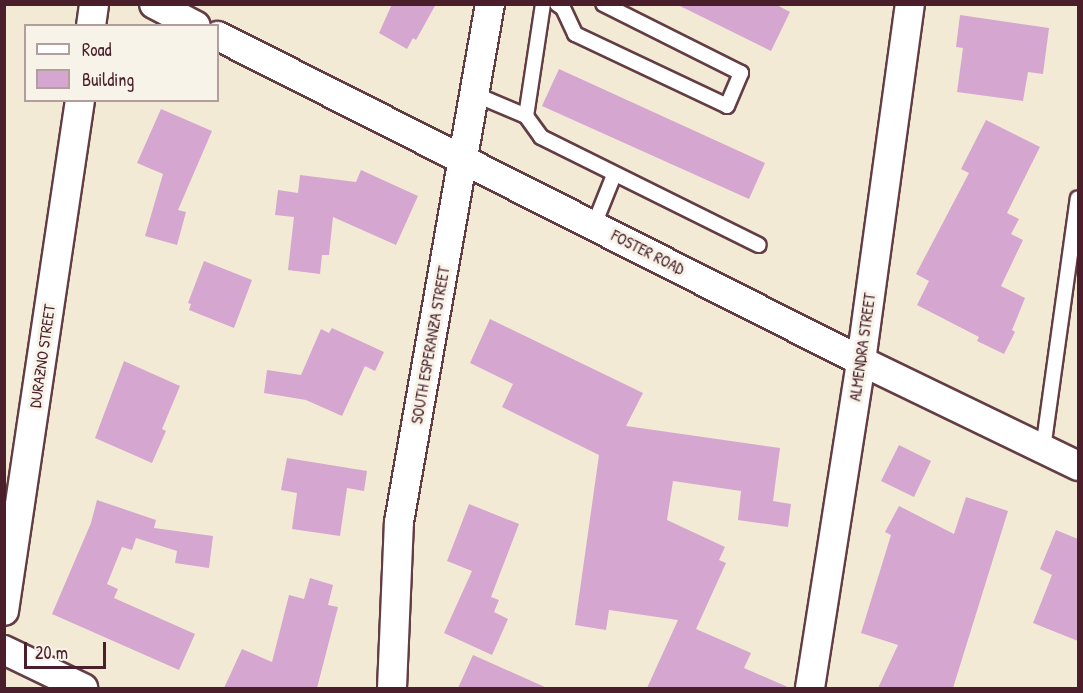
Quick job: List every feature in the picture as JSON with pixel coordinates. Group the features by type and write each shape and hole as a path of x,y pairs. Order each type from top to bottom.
{"street":[{"path":"91,24 94,4"},
{"path":"154,4 192,24"},
{"name":"SOUTH ESPERANZA STREET","path":"392,688 399,522 464,159 489,4"},
{"name":"ALMENDRA STREET","path":"810,688 861,360 910,4"},
{"name":"FOSTER ROAD","path":"219,36 861,360 1078,466"},
{"name":"DURAZNO STREET","path":"4,611 80,102"},
{"path":"4,650 83,688"}],"lane":[{"path":"526,116 543,4"},
{"path":"563,6 575,34 727,106 741,73 603,4"},
{"path":"474,94 526,116 541,138 759,245"},
{"path":"594,225 614,175"},
{"path":"1043,449 1078,198"}],"building":[{"path":"392,4 436,4 416,40 413,38 407,49 379,33"},
{"path":"676,4 775,4 790,12 771,51"},
{"path":"960,15 1049,28 1043,74 1028,72 1023,101 957,92 963,48 956,47"},
{"path":"559,69 765,163 749,199 542,106"},
{"path":"161,109 212,131 178,210 186,212 177,245 145,236 163,174 137,163"},
{"path":"986,120 1040,147 1007,213 1019,219 1011,234 1023,240 1001,286 1025,298 1012,330 1015,332 1004,354 977,341 979,337 917,305 929,281 916,274 969,173 961,169"},
{"path":"361,170 418,196 396,245 333,217 329,255 322,255 320,274 288,270 294,217 275,215 278,190 298,193 300,175 356,182"},
{"path":"204,261 252,280 234,328 189,310 191,304 188,303"},
{"path":"490,319 643,393 626,426 780,448 773,501 791,504 788,527 738,520 741,491 673,481 667,520 725,547 719,560 726,563 696,629 751,653 744,668 790,688 647,688 678,620 609,610 606,630 575,625 599,455 502,407 513,384 470,363"},
{"path":"332,328 384,352 375,371 365,366 342,416 306,400 264,393 267,370 301,375 321,329 329,333"},
{"path":"124,361 180,386 162,429 166,431 152,463 95,438"},
{"path":"899,445 931,461 914,497 881,481"},
{"path":"287,458 367,471 364,491 347,488 340,536 292,529 297,493 281,490"},
{"path":"966,497 1008,511 953,688 878,688 898,645 861,633 891,535 885,532 899,506 954,534"},
{"path":"97,500 156,520 154,528 213,536 209,568 175,563 177,551 136,538 132,550 122,547 107,584 118,589 114,598 195,634 179,670 52,614 91,523"},
{"path":"469,504 519,524 491,597 499,600 494,612 508,619 492,655 444,633 472,571 447,561"},
{"path":"1056,530 1078,539 1078,641 1033,623 1052,575 1040,569"},
{"path":"310,578 333,585 328,605 338,607 317,688 224,688 242,649 272,662 289,595 304,599"},
{"path":"473,655 547,688 458,688"}]}
